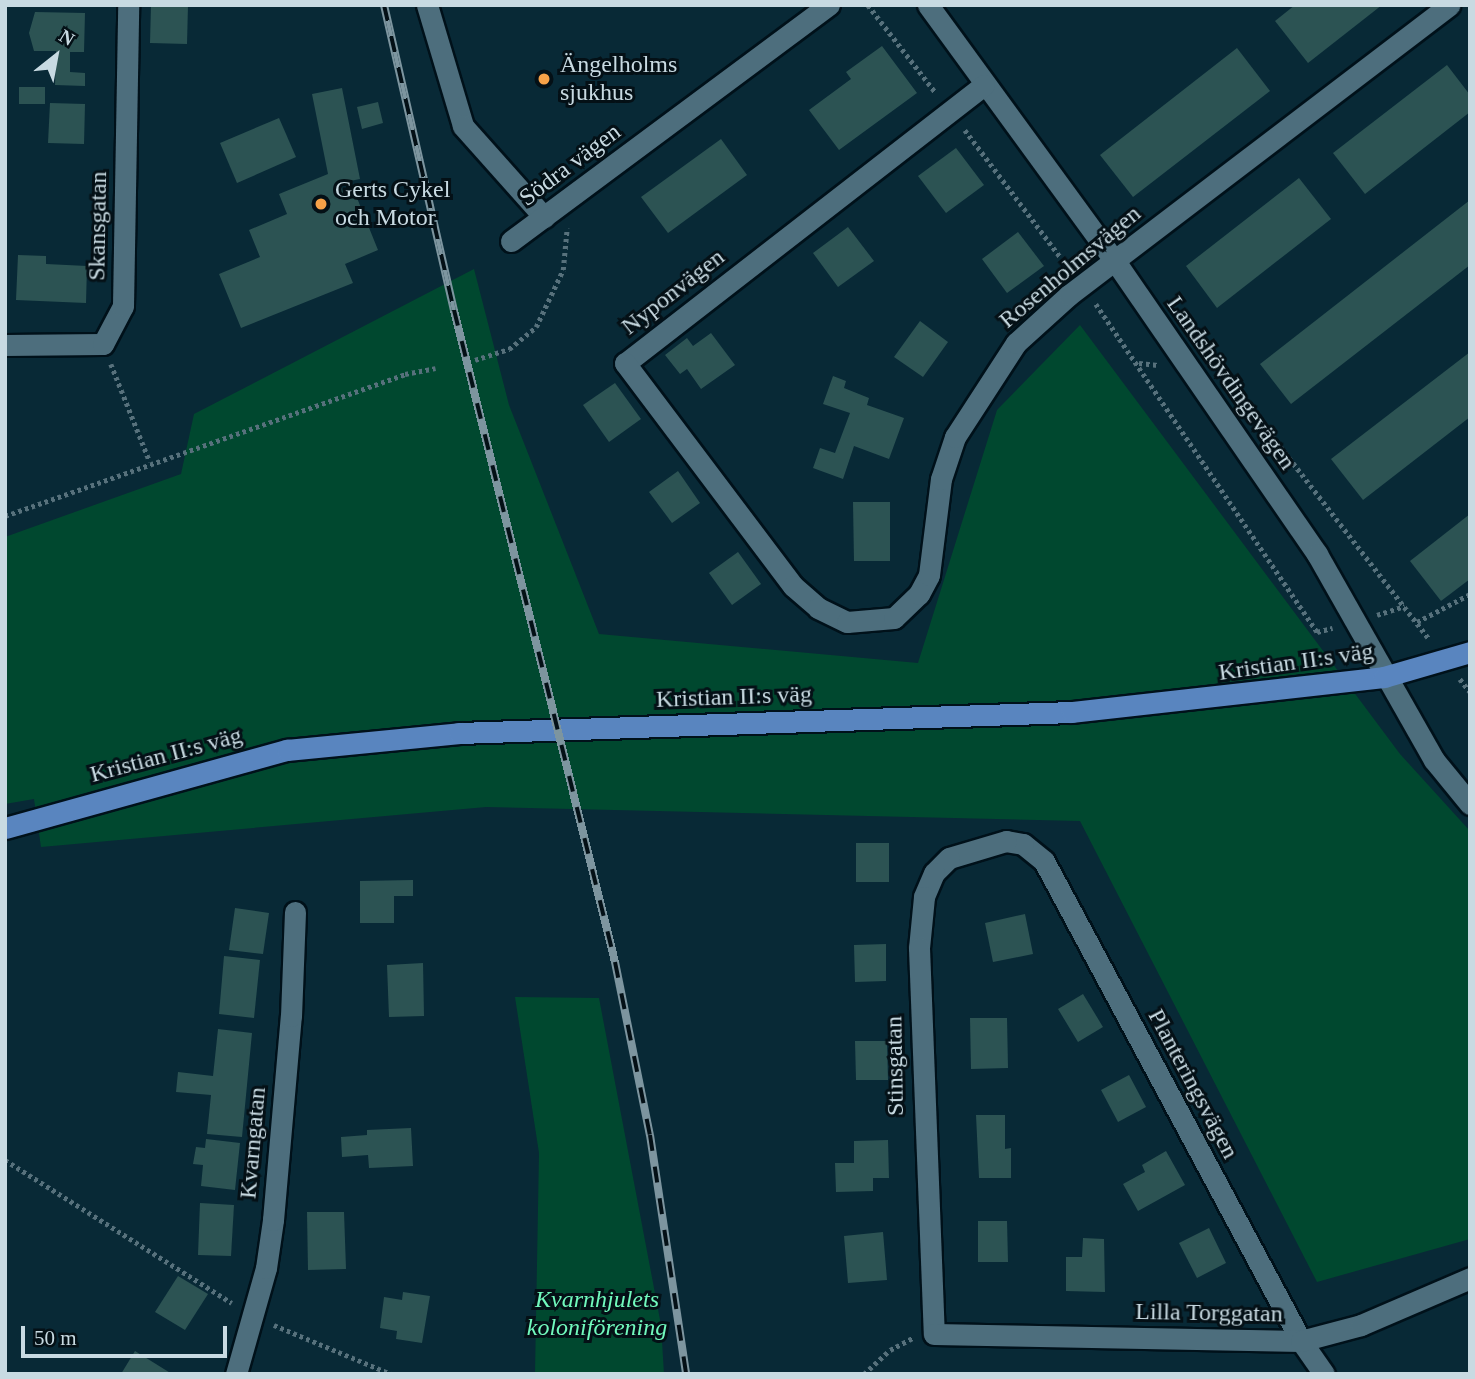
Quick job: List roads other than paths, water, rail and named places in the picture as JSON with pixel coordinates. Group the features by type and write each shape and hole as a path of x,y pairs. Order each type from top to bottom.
{"main road":[{"name":"Kristian II:s väg","path":"5,828 287,750 459,733 1072,712 1203,701 1384,677 1470,652"}],"street":[{"name":"Skansgatan","path":"5,345 103,344 123,306 128,5"},
{"path":"427,5 463,126 544,217"},
{"name":"Södra vägen","path":"511,242 830,5"},
{"name":"Landshövdingevägen","path":"928,5 1115,261 1317,554 1357,621 1384,677 1434,760 1470,804"},
{"name":"Rosenholmsvägen","path":"836,619 858,623 894,618 919,594 929,575 941,479 955,437 1016,342 1115,261 1449,5"},
{"name":"Nyponvägen","path":"836,619 793,586 625,363 984,85"},
{"name":"Stinsgatan","path":"934,1334 922,1115 919,948 923,903 934,873 949,858 999,842"},
{"name":"Planteringsvägen","path":"999,842 1023,844 1044,860 1301,1341 1324,1374"},
{"name":"Kvarngatan","path":"236,1374 253,1316 272,1220 291,1016 295,912"},
{"name":"Lilla Torggatan","path":"934,1334 1301,1341 1361,1325 1470,1278"}],"railway":[{"path":"384,5 454,310 615,962 650,1135 686,1374"}],"place":[{"name":"Ängelholms sjukhus","path":"544,79"},
{"name":"Gerts Cykel och Motor","path":"321,204"}],"park label":[{"name":"Kvarnhjulets koloniförening","path":"597,1314"}]}
